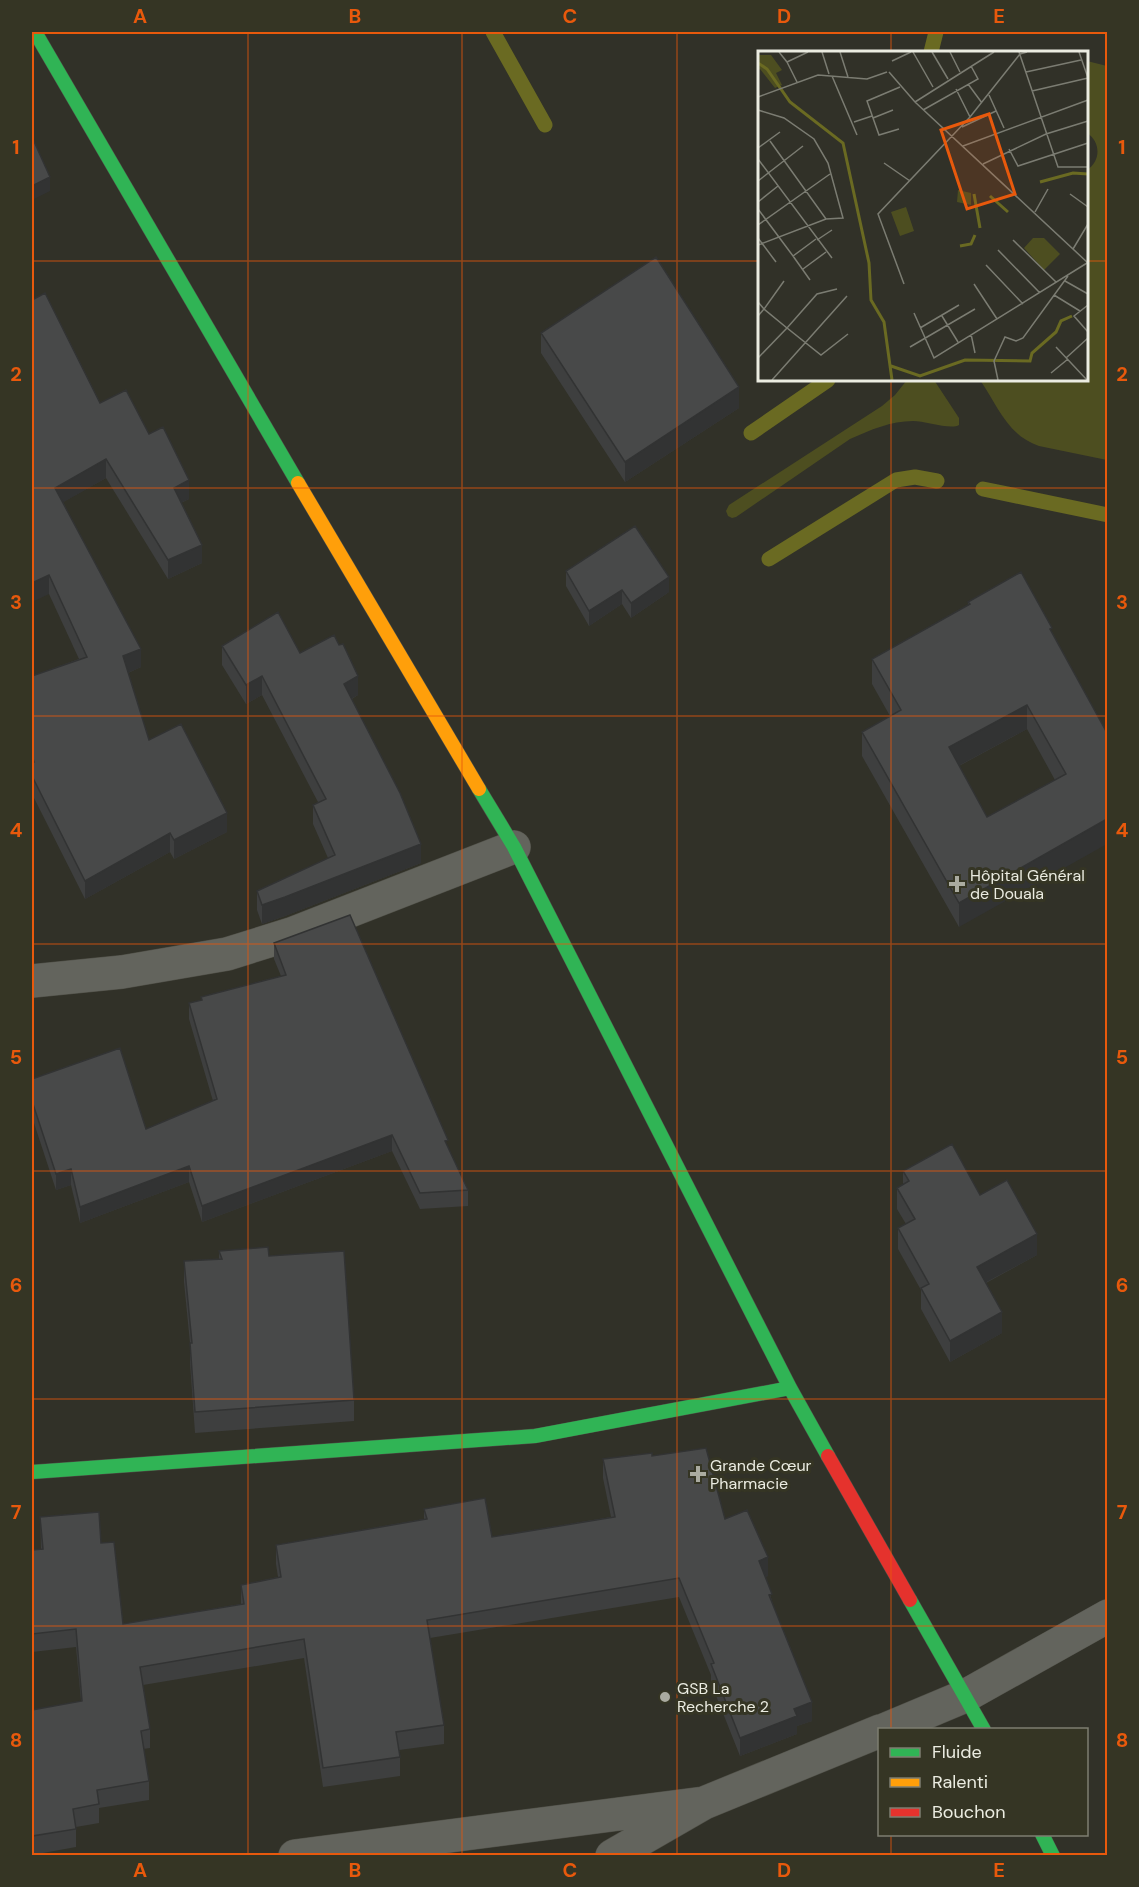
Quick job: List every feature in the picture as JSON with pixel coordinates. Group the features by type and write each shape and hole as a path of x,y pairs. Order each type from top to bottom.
{"main road":[{"path":"35,32 439,723 514,847 790,1388 983,1728"},
{"path":"32,1472 535,1436 790,1388"},
{"path":"1043,1836 1053,1856"}],"street":[{"path":"32,981 122,972 227,954 291,934 514,847"},
{"path":"889,1728 965,1696 1107,1616"},
{"path":"612,1856 704,1803 878,1731"},
{"path":"295,1856 704,1803"}],"shaded area":[{"path":"1088,61 1107,66 1107,460 1039,446 1028,441 1004,419 981,381 1088,381 1088,169 1095,162 1098,151 1092,137 1088,134"},
{"path":"906,381 935,381 959,418 959,425 905,421 865,432 850,439 736,517 728,516 726,511 729,505 882,406"}],"building":[{"path":"32,137 50,177 32,186"},
{"path":"656,257 739,387 625,462 541,333"},
{"path":"45,293 100,403 126,390 149,434 163,427 189,480 174,488 202,545 168,560 106,459 55,488 141,649 123,656 149,740 181,724 227,813 174,840 170,833 85,881 32,776 32,763 34,762 32,755 32,676 87,657 49,575 32,583 32,300"},
{"path":"635,526 669,577 631,603 622,590 589,611 566,571"},
{"path":"1021,572 1107,733 1107,819 959,903 862,732 901,710 872,659 970,604 968,602","holes":["1027,705 1066,774 987,817 949,747"]},
{"path":"278,612 300,653 334,635 339,645 343,644 358,676 344,684 400,793 421,844 262,905 257,891 335,855 313,805 326,799 262,676 246,685 222,646"},
{"path":"350,915 448,1140 445,1141 468,1190 420,1193 392,1135 202,1206 189,1166 80,1207 71,1169 56,1174 32,1101 32,1079 120,1048 146,1129 217,1099 189,1003 202,1000 201,997 286,975 274,943"},
{"path":"952,1144 980,1195 1007,1180 1037,1234 977,1267 1002,1312 950,1341 921,1288 929,1284 898,1228 915,1219 897,1188 909,1181 903,1171"},
{"path":"268,1247 269,1256 344,1251 354,1400 195,1412 190,1343 192,1343 184,1261 222,1259 219,1251"},
{"path":"706,1448 725,1519 747,1510 768,1557 759,1561 772,1594 769,1595 812,1702 794,1709 797,1716 740,1738 711,1664 714,1663 679,1578 427,1620 444,1725 396,1732 400,1757 323,1768 304,1639 140,1667 150,1729 141,1731 149,1781 97,1790 99,1804 73,1809 76,1829 32,1836 32,1710 82,1701 76,1629 32,1634 32,1550 43,1549 40,1517 99,1512 101,1543 114,1542 123,1624 244,1604 241,1585 281,1577 276,1545 427,1519 424,1509 485,1498 492,1537 615,1517 603,1459 652,1453 652,1456"}],"waterway":[{"path":"493,32 545,125"},
{"path":"931,51 936,32"},
{"path":"751,433 827,381"},
{"path":"769,559 896,480 915,477 937,481"},
{"path":"983,489 1108,515"}],"traffic: fast":[{"path":"35,32 298,483"},
{"path":"479,789 514,847 790,1388 828,1456"},
{"path":"32,1472 535,1436 790,1388"},
{"path":"910,1600 983,1728"},
{"path":"1043,1836 1053,1856"}],"traffic: slow":[{"path":"298,483 479,789"}],"traffic: jam":[{"path":"828,1456 910,1600"}],"place":[{"name":"Hôpital Général de Douala","path":"957,884"},
{"name":"Grande Cœur Pharmacie","path":"698,1474"},
{"name":"GSB La Recherche 2","path":"665,1697"}]}
